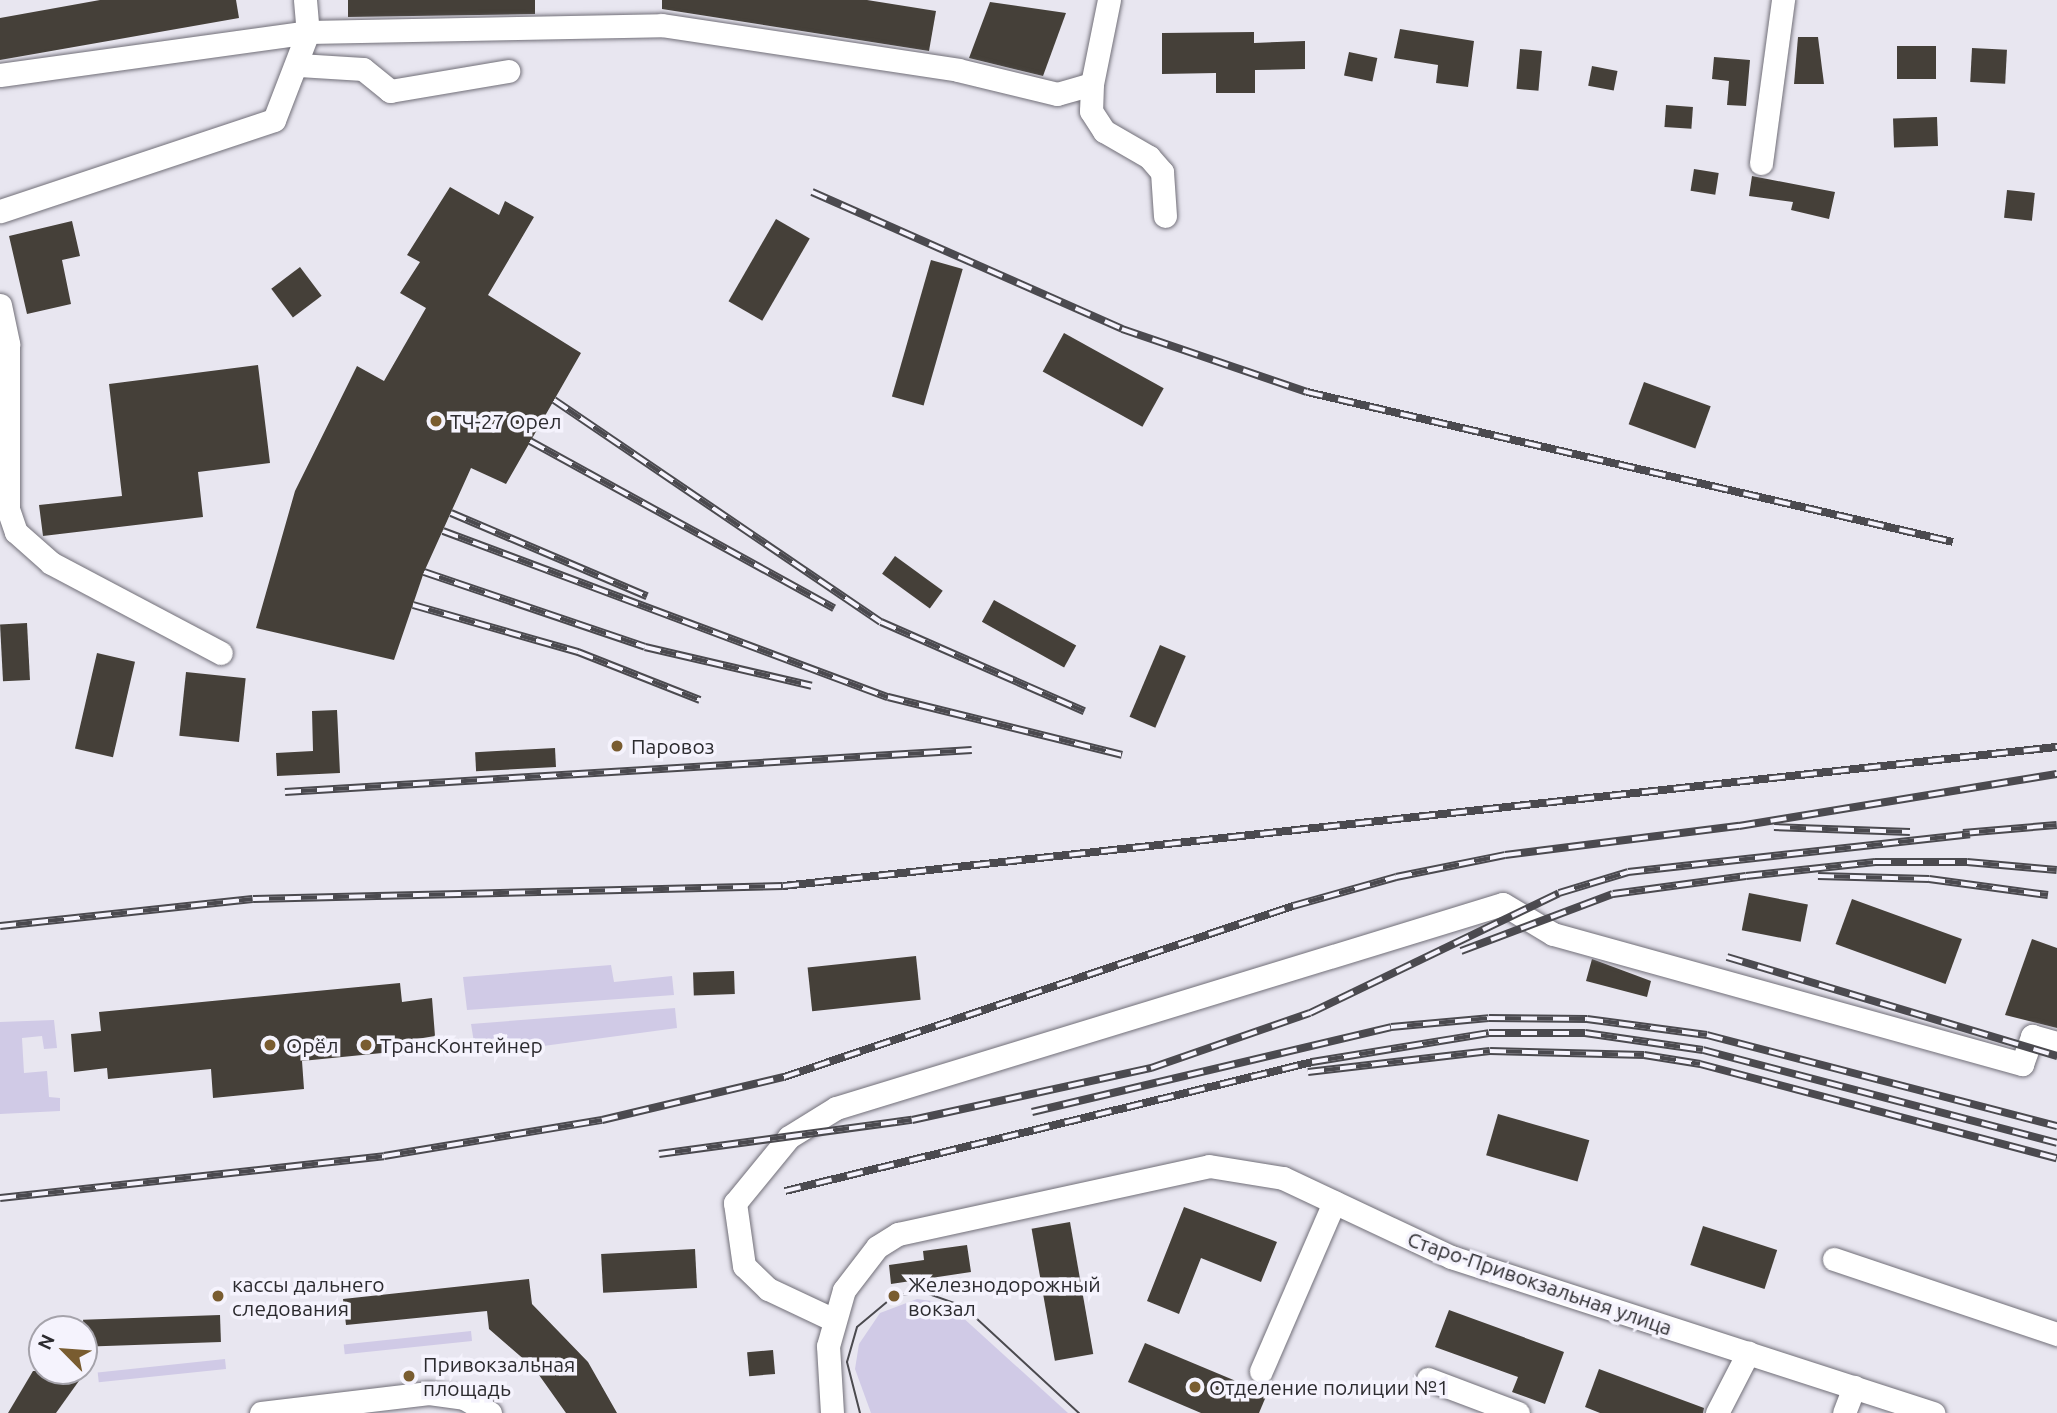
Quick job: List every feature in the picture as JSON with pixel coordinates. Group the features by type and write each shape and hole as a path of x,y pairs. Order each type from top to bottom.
{"street":[{"path":"0,211 274,120 299,65 308,32 305,0"},
{"path":"1109,0 1092,84 1091,111 1104,131 1149,157 1162,172 1165,216"},
{"path":"1761,163 1783,0"},
{"path":"0,75 308,32 662,25 958,70 1057,94 1092,84"},
{"path":"299,65 363,69 390,91 508,71"},
{"path":"0,305 8,344 8,509 16,532 51,564 221,653"},
{"path":"834,1320 768,1289 744,1266 735,1202 789,1137 836,1108 1503,904 1553,934 2022,1064 2032,1036 2057,1043"},
{"name":"Старо-Привокзальная улица","path":"832,1413 827,1373 834,1320 861,1265 898,1234 1209,1166 1260,1171 1334,1202 1451,1257 1933,1413"},
{"path":"1261,1371 1334,1202"},
{"path":"1834,1259 2057,1334"},
{"path":"1717,1413 1748,1353"},
{"path":"1429,1379 1518,1413"},
{"path":"1844,1413 1854,1387"},
{"path":"261,1413 447,1394 490,1413"}],"shaded area":[{"path":"611,965 614,982 672,976 674,995 467,1010 463,977"},
{"path":"675,1008 677,1028 476,1055 471,1024"},
{"path":"54,1020 57,1048 44,1049 42,1036 22,1038 24,1073 47,1071 49,1097 60,1098 60,1111 0,1114 0,1022"},
{"path":"917,1299 939,1302 960,1315 1068,1413 871,1413 855,1369 859,1344 880,1313"},
{"path":"471,1331 472,1341 345,1354 344,1344"},
{"path":"225,1359 226,1369 99,1382 98,1372"}],"building":[{"path":"100,0 236,0 239,18 0,60 0,18"},
{"path":"348,0 535,0 535,14 348,17"},
{"path":"662,0 867,0 936,11 929,51 662,9"},
{"path":"990,2 1066,13 1043,76 969,58"},
{"path":"1400,29 1474,41 1468,87 1436,83 1438,65 1394,58"},
{"path":"1254,32 1254,43 1305,41 1305,69 1255,70 1255,93 1216,93 1216,73 1162,74 1162,33"},
{"path":"1798,37 1818,37 1824,84 1794,84"},
{"path":"1897,46 1936,46 1936,79 1897,79"},
{"path":"1972,48 2007,50 2005,84 1970,82"},
{"path":"1520,49 1542,51 1538,91 1517,89"},
{"path":"1349,52 1377,58 1372,82 1344,75"},
{"path":"1714,57 1750,60 1746,106 1727,105 1729,81 1712,79"},
{"path":"1592,66 1618,71 1614,91 1588,86"},
{"path":"1666,105 1693,107 1691,129 1664,127"},
{"path":"1937,117 1938,146 1894,148 1893,119"},
{"path":"1694,169 1719,173 1715,195 1691,191"},
{"path":"1752,176 1835,192 1829,219 1791,210 1793,202 1749,196"},
{"name":"ТЧ-27 Орел","path":"450,187 499,215 505,201 534,217 488,295 581,353 506,484 471,468 424,572 394,660 256,628 295,491 357,366 384,381 426,308 400,293 420,262 407,255"},
{"path":"2007,190 2035,193 2032,221 2004,218"},
{"path":"776,219 810,238 762,321 728,301"},
{"path":"72,221 80,256 62,260 71,304 27,314 9,236"},
{"path":"931,260 963,269 924,406 892,396"},
{"path":"300,267 322,296 293,317 271,289"},
{"path":"1064,333 1164,388 1142,427 1043,371"},
{"path":"258,365 270,463 198,472 203,517 43,536 39,505 122,496 109,384"},
{"path":"1644,382 1711,406 1695,449 1629,424"},
{"path":"895,556 943,591 930,608 882,574"},
{"path":"994,600 1076,646 1064,667 982,622"},
{"path":"27,623 30,680 3,681 0,624"},
{"path":"1160,645 1186,656 1155,728 1130,717"},
{"path":"97,653 135,662 113,757 75,748"},
{"path":"186,672 246,678 239,742 179,736"},
{"path":"337,710 340,773 277,776 276,753 313,751 312,711"},
{"path":"555,748 556,767 476,771 475,752"},
{"path":"1749,893 1808,904 1801,942 1742,930"},
{"path":"1852,899 1962,939 1946,984 1836,944"},
{"path":"2032,939 2057,948 2057,1028 2005,1015"},
{"path":"916,956 921,1000 812,1011 808,967"},
{"path":"1592,959 1651,981 1647,997 1586,981"},
{"path":"734,971 735,994 694,995 693,972"},
{"name":"Орёл","path":"400,983 402,1002 432,998 435,1036 411,1040 412,1050 302,1061 304,1089 213,1098 211,1069 108,1079 107,1068 74,1072 71,1034 101,1031 99,1012"},
{"path":"1498,1114 1589,1140 1577,1182 1486,1155"},
{"path":"1184,1207 1277,1242 1261,1282 1201,1258 1179,1314 1147,1301"},
{"path":"1070,1222 1093,1354 1055,1361 1032,1229"},
{"path":"1703,1226 1777,1250 1765,1289 1690,1265"},
{"path":"967,1245 971,1272 891,1284 889,1265 924,1260 923,1251"},
{"path":"695,1249 697,1288 603,1293 601,1254"},
{"path":"529,1279 532,1304 588,1362 617,1413 566,1413 534,1368 489,1329 487,1311 346,1325 343,1299"},
{"path":"1449,1310 1564,1352 1545,1404 1512,1392 1518,1377 1435,1347"},
{"path":"220,1315 221,1342 98,1346 98,1319"},
{"path":"1145,1343 1267,1394 1259,1413 1201,1413 1128,1382"},
{"path":"773,1350 775,1374 749,1376 747,1352"},
{"path":"1599,1369 1704,1408 1703,1413 1600,1413 1585,1407"},
{"path":"28,1379 28,1385 76,1385 56,1413 8,1413"}],"tram line":[{"path":"860,1413 847,1362 857,1327 894,1296 923,1292 963,1306 1079,1413"}],"railway":[{"path":"812,192 1122,329 1307,392 1953,542"},
{"path":"554,400 881,622 1084,711"},
{"path":"530,441 834,608"},
{"path":"451,513 647,596"},
{"path":"443,531 888,697 1122,755"},
{"path":"424,572 645,647 812,686"},
{"path":"413,605 578,652 700,700"},
{"path":"0,926 253,899 783,886 2057,747"},
{"path":"285,792 972,750"},
{"path":"0,1198 384,1156 602,1120 784,1077 1293,906 1396,877 1505,855 1739,826 2057,774"},
{"path":"1963,833 2057,825"},
{"path":"1774,827 1910,832"},
{"path":"659,1154 912,1120 1151,1068 1310,1013 1559,893 1628,872 1970,834"},
{"path":"1461,951 1613,894 1875,862 1967,862 2057,870"},
{"path":"1818,876 1929,879 2048,895"},
{"path":"1727,957 2057,1056"},
{"path":"1032,1112 1391,1027 1489,1018 1587,1019 1707,1035 2057,1126"},
{"path":"785,1191 1312,1062 1489,1033 1585,1033 1703,1050 2057,1143"},
{"path":"1308,1072 1490,1051 1644,1055 1700,1064 2057,1158"}],"place":[{"name":"ТЧ-27 Орел","path":"436,421"},
{"name":"Паровоз","path":"617,746"},
{"name":"Орёл","path":"270,1045"},
{"name":"ТрансКонтейнер","path":"366,1045"},
{"name":"кассы дальнего следования","path":"218,1296"},
{"name":"Железнодорожный вокзал","path":"894,1296"},
{"name":"Привокзальная площадь","path":"409,1376"},
{"name":"Отделение полиции №1","path":"1195,1387"}]}
